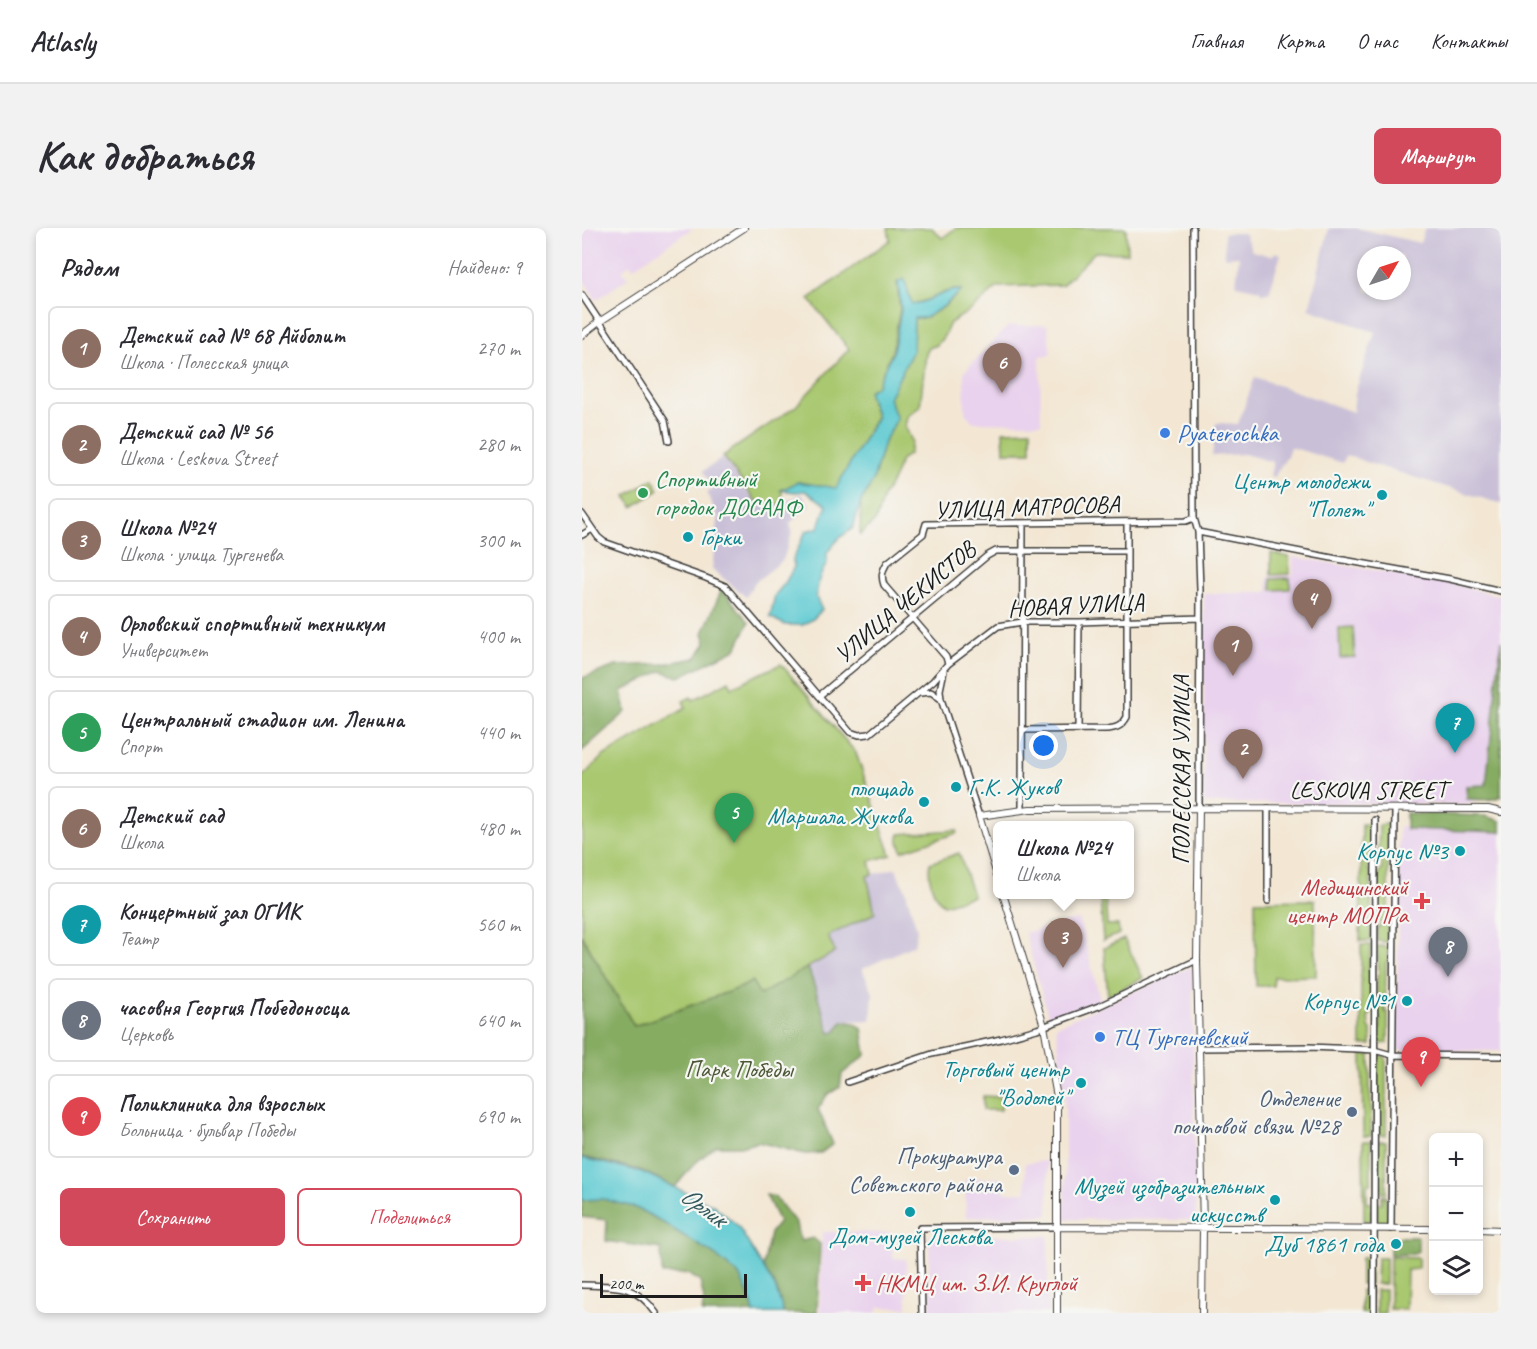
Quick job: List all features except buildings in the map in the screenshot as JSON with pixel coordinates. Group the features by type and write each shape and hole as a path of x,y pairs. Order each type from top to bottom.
{"main road":[{"path":"582,335 744,228"},
{"name":"LESKOVA STREET","path":"979,816 1022,810 1199,808 1488,809 1501,812"},
{"name":"ПОЛЕССКАЯ УЛИЦА","path":"1199,808 1197,960 1203,1228 1202,1313"},
{"path":"979,816 993,862"},
{"path":"1005,899 1044,1026 1058,1097 1057,1313"},
{"path":"1057,1227 1429,1229"},
{"path":"1483,1229 1501,1230"}],"street":[{"name":"ПОЛЕССКАЯ УЛИЦА","path":"1193,228 1194,518 1198,532 1200,618 1199,808"},
{"path":"582,295 665,421 668,438"},
{"path":"582,514 604,543 725,586 819,696"},
{"name":"УЛИЦА МАТРОСОВА","path":"913,618 884,585 882,574 886,564 923,534 926,524 1186,521 1194,518"},
{"path":"1022,730 1113,729 1123,723 1126,717 1127,522"},
{"path":"1022,810 1023,523"},
{"path":"582,535 592,529"},
{"path":"1198,532 1450,579 1501,591"},
{"name":"УЛИЦА ЧЕКИСТОВ","path":"819,696 987,556 996,551 1126,551"},
{"path":"913,618 946,657 940,690 941,699 979,816"},
{"name":"НОВАЯ УЛИЦА","path":"819,696 850,732 859,735 869,734 946,667 998,626 1022,622 1200,618"},
{"path":"1078,729 1079,622"},
{"path":"918,693 931,692 941,699"},
{"path":"1268,808 1268,901"},
{"path":"1391,1229 1395,808"},
{"path":"1374,1313 1375,820"},
{"path":"848,1082 932,1054 1002,1039 1044,1026 1099,1006 1197,960"},
{"path":"1200,1048 1309,1047 1374,1050 1392,1055 1501,1056"},
{"path":"922,1313 920,1228 1057,1227"},
{"path":"582,1285 626,1288 635,1292 656,1313"}],"shaded area":[{"path":"582,228 693,228 633,268 630,264 622,270 628,278 596,300 582,277"},
{"path":"1329,228 1357,228 1420,243 1425,228 1501,228 1501,504 1346,455 1343,463 1290,447 1275,477 1270,476 1273,462 1244,454 1212,456 1216,423 1238,424 1255,377 1353,412 1355,393 1375,332 1309,309"},
{"path":"1224,233 1244,233 1252,251 1271,256 1276,252 1281,254 1269,293 1260,293 1260,290 1236,285 1239,256 1225,257"},
{"path":"1047,325 1051,355 1040,356 1041,423 973,422 965,413 964,372 1008,326"},
{"path":"723,458 755,502 772,508 802,494 810,505 790,523 792,533 783,560 754,583 746,597 712,569 718,517 707,493 713,489 703,471"},
{"path":"1293,557 1444,582 1501,596 1501,684 1489,798 1463,804 1204,803 1204,594 1268,592 1268,577 1293,575"},
{"path":"1399,826 1501,830 1501,1051 1397,1050"},
{"path":"896,868 905,888 917,930 914,945 862,969 873,993 871,1020 844,1021 831,1034 808,967 835,952 828,936 875,913 867,876"},
{"path":"1079,919 1101,1003 1049,1019 1025,933"},
{"path":"1192,967 1196,1220 1065,1219 1065,1099 1056,1026"},
{"path":"1048,1161 1048,1215 966,1217 965,1179 1003,1178 1004,1193 1026,1192 1025,1163"},
{"name":"НКМЦ им. З.И. Круглой","path":"822,1232 893,1233 893,1258 906,1259 907,1308 878,1307 876,1313 820,1313"},
{"path":"929,1236 1048,1236 1048,1313 930,1313"}],"green space":[{"path":"888,228 932,228 942,238 956,228 1126,228 1127,253 1095,252 1062,285 998,287 971,310 950,323 944,336 937,345 929,348 926,354 920,406 907,417 905,426 912,441 909,454 901,460 883,497 876,520 860,535 861,501 873,481 884,442 897,419 889,398 913,350 914,318 925,318 944,307 962,290 949,291 912,304 904,279 897,282 900,309 892,352 876,387 868,391 876,417 836,489 798,482 782,490 783,502 775,506 756,501 723,456 796,406 849,349 809,299 890,240"},
{"path":"1031,430 1031,452 1004,452 1003,431"},
{"name":"Спортивный городок ДОСААФ","path":"653,479 659,490 633,507 626,496"},
{"path":"1271,553 1289,557 1290,574 1271,575"},
{"path":"1290,578 1290,589 1272,590 1271,579"},
{"path":"722,589 749,622 736,649 679,677 661,671 622,691 626,712 582,751 582,678 616,666 663,664 696,658 706,643 703,633"},
{"path":"1353,627 1355,657 1340,658 1339,628"},
{"path":"1501,641 1501,796 1480,800 1467,799 1466,786 1486,785"},
{"path":"781,664 856,753 891,855 870,861 873,874 867,876 875,913 828,936 835,952 760,995 752,982 634,1026 582,936 582,777 603,756 686,708 683,701 691,697 693,700 729,681 732,687"},
{"path":"1406,813 1485,816 1501,821 1501,832 1406,829"},
{"path":"1362,824 1372,824 1372,858 1369,861 1368,870 1371,873 1371,912 1368,915 1368,925 1371,928 1371,941 1360,941"},
{"path":"1388,824 1388,942 1377,941 1377,929 1380,926 1378,873 1382,870 1382,862 1378,859 1379,825"},
{"path":"957,830 957,833 902,851 898,838 899,834"},
{"path":"959,853 973,896 944,905 932,886 929,874 930,863"},
{"path":"1100,899 1105,899 1107,925 1118,925 1119,934 1103,941"},
{"path":"1315,900 1316,976 1274,977 1273,986 1256,986 1255,901"},
{"name":"Парк Победы","path":"582,936 634,1026 742,987 752,981 760,995 808,967 830,1033 835,1032 843,1021 854,1023 862,1028 866,1055 842,1074 840,1087 827,1095 818,1109 833,1144 821,1153 805,1154 758,1142 744,1146 716,1146 693,1165 675,1187 640,1170 582,1157"},
{"path":"1124,939 1143,978 1108,996 1104,948"},
{"path":"1361,945 1371,945 1369,965 1371,1014 1368,1017 1371,1045 1361,1045"},
{"path":"1377,946 1388,947 1385,1012 1388,1012 1388,1043 1376,1044 1377,1030 1380,1028 1380,1016 1377,1014 1377,976 1379,973"},
{"path":"1362,1054 1370,1055 1371,1136 1363,1136"},
{"path":"1378,1054 1386,1058 1386,1135 1378,1135"},
{"path":"983,1096 1001,1097 1001,1110 983,1110"},
{"path":"1363,1141 1371,1141 1371,1184 1367,1184 1367,1203 1371,1203 1371,1222 1364,1222"},
{"path":"1377,1141 1386,1141 1386,1193 1382,1193 1381,1185 1377,1184"},
{"path":"766,1195 775,1197 796,1223 801,1241 813,1238 820,1244 817,1313 783,1313 776,1287 763,1267 770,1233 779,1222"},
{"path":"1382,1196 1386,1196 1388,1223 1377,1222 1377,1203 1382,1203"},
{"path":"603,1199 634,1207 654,1217 715,1255 739,1275 750,1297 754,1313 702,1313 704,1299 700,1281 688,1274 662,1274 661,1249 606,1241 607,1220 582,1217 582,1200"},
{"path":"1390,1237 1418,1237 1418,1251 1414,1254 1390,1255"},
{"path":"1390,1257 1418,1258 1418,1269 1407,1270 1406,1309 1390,1309"},
{"path":"1361,1258 1370,1258 1370,1284 1361,1284"},
{"path":"1377,1258 1386,1258 1386,1284 1376,1284"},
{"path":"1361,1290 1370,1290 1370,1313 1361,1313"},
{"path":"1376,1290 1385,1290 1385,1313 1376,1313"}],"water":[{"path":"904,279 912,304 955,290 962,290 943,307 925,318 914,318 913,350 889,398 897,419 884,442 873,481 861,501 853,528 838,539 827,553 827,562 819,579 816,597 822,610 803,625 785,625 770,617 775,595 794,567 793,559 806,531 818,528 827,505 805,491 781,490 798,482 836,488 877,417 868,391 876,387 893,352 901,310 898,282"},
{"name":"Орлик","path":"582,1158 642,1172 713,1205 738,1226 775,1287 783,1313 754,1313 750,1297 739,1275 715,1255 654,1217 634,1207 603,1199 582,1200"}],"place":[{"name":"Детский сад","path":"1002,393"},
{"name":"Pyaterochka","path":"1165,433"},
{"name":"Спортивный городок ДОСААФ","path":"643,493"},
{"name":"Центр молодежи \"Полет\"","path":"1382,495"},
{"name":"Горки","path":"688,537"},
{"name":"Орловский спортивный техникум","path":"1312,629"},
{"name":"Детский сад № 68 Айболит","path":"1233,676"},
{"name":"Концертный зал ОГИК","path":"1455,753"},
{"name":"Детский сад № 56","path":"1243,779"},
{"name":"Г.К. Жуков","path":"956,787"},
{"name":"площадь Маршала Жукова","path":"924,802"},
{"name":"Центральный стадион им. Ленина","path":"734,843"},
{"name":"Корпус №3","path":"1460,851"},
{"name":"Медицинский центр МОПРа","path":"1422,901"},
{"name":"Школа №24","path":"1063,968"},
{"name":"часовня Георгия Победоносца","path":"1448,977"},
{"name":"Корпус №1","path":"1407,1001"},
{"name":"ТЦ Тургеневский","path":"1100,1037"},
{"name":"Торговый центр \"Водолей\"","path":"1081,1083"},
{"name":"Поликлиника для взрослых","path":"1421,1087"},
{"name":"Отделение почтовой связи №28","path":"1352,1112"},
{"name":"Прокуратура Советского района","path":"1014,1170"},
{"name":"Музей изобразительных искусств","path":"1275,1200"},
{"name":"Дом-музей Лескова","path":"910,1212"},
{"name":"Дуб 1861 года","path":"1396,1244"},
{"name":"НКМЦ им. З.И. Круглой","path":"863,1283"}]}
